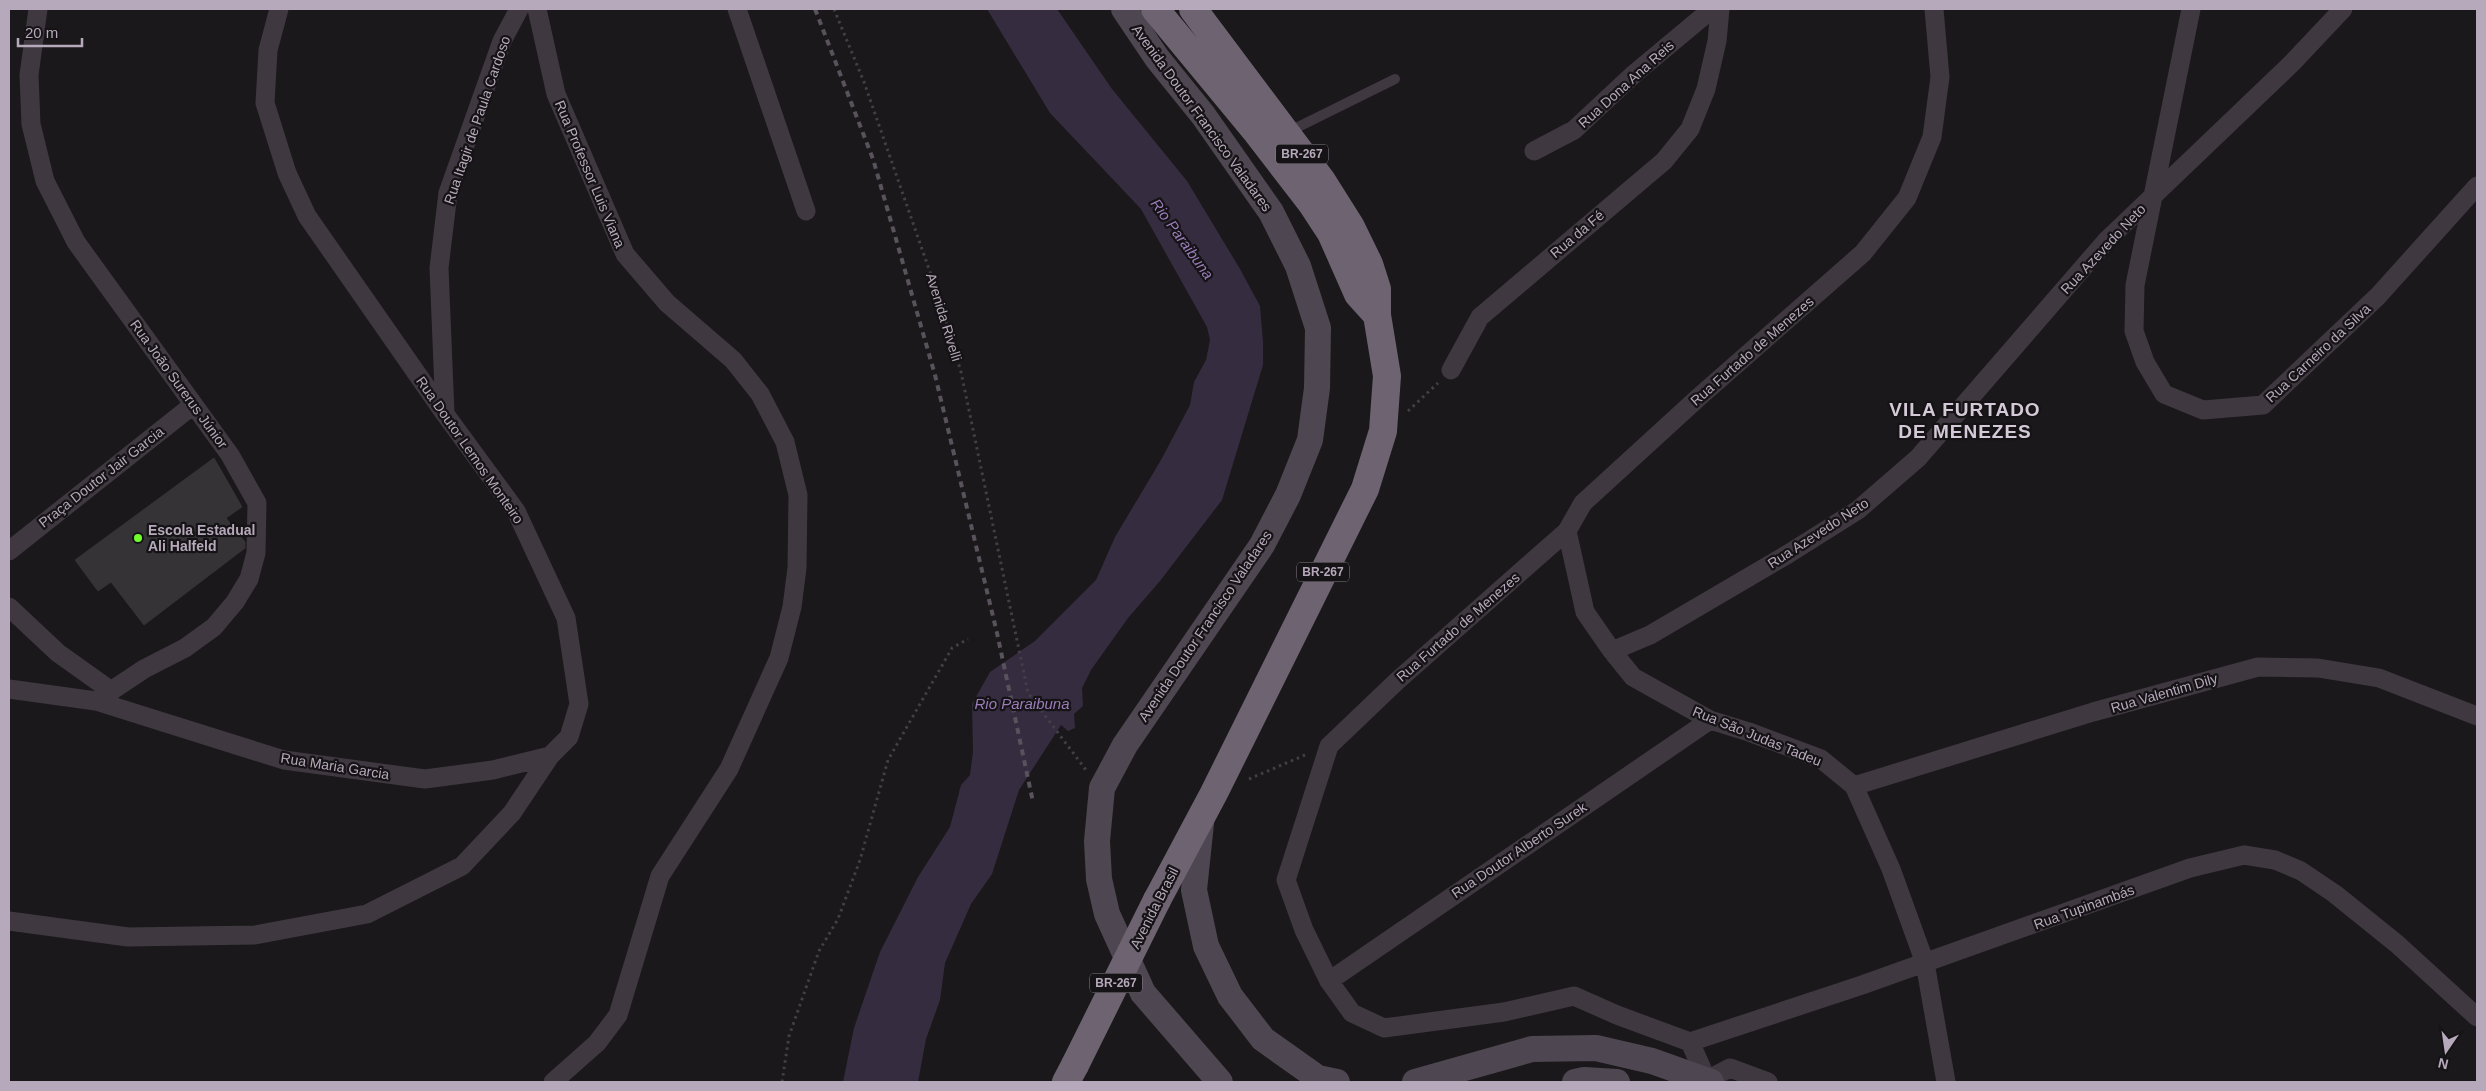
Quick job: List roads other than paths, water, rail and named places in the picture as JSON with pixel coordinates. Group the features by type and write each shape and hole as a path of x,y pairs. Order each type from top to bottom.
{"highway":[{"name":"Avenida Doutor Francisco Valadares","path":"1155,9 1255,130 1312,204 1331,233 1358,294 1377,315"},
{"name":"Avenida Doutor Francisco Valadares","path":"1194,9 1322,181 1354,234 1369,264 1378,289 1377,315 1384,345 1387,376 1383,431 1364,489 1208,804"},
{"path":"1255,130 1286,133"},
{"name":"Avenida Brasil","path":"1070,1074 1157,900 1208,804"}],"main road":[{"name":"Avenida Doutor Francisco Valadares","path":"1124,9 1156,58 1203,115 1271,212 1298,266 1318,328 1317,388 1310,440 1288,495 1262,545 1125,745 1102,788 1097,840 1099,879 1107,914 1143,993 1220,1082"},
{"name":"Avenida Doutor Francisco Valadares","path":"1208,804 1194,890 1206,946 1230,996 1263,1039 1318,1078 1337,1082"},
{"path":"1414,1082 1532,1049 1596,1048 1652,1060 1708,1081"},
{"path":"1575,1082 1584,1080 1617,1082"}],"street":[{"name":"Rua João Surerus Júnior","path":"38,9 29,75 31,124 45,181 76,242 230,455 257,503 256,554 248,579 236,602 214,627 185,648 144,669 103,695"},
{"name":"Rua Doutor Lemos Monteiro","path":"9,921 128,937 255,935 367,914 462,866 512,813 550,756 568,737 578,704 566,618 516,510 444,414 307,216 287,173 265,103 268,50 279,9"},
{"name":"Rua Itagir de Paula Cardoso","path":"444,414 439,268 448,193 502,41 519,9"},
{"name":"Rua Professor Luis Viana","path":"538,9 556,94 625,254 667,303 733,360 760,394 785,442 798,495 797,568 792,607 779,658 729,769 660,876 618,1015 598,1043 553,1082"},
{"path":"736,9 806,211"},
{"name":"Rua Dona Ana Reis","path":"1534,151 1574,130 1634,74 1712,9"},
{"name":"Rua da Fé","path":"1451,370 1480,317 1664,161 1690,129 1706,89 1717,41 1720,9"},
{"name":"Rua Furtado de Menezes","path":"1690,1042 1574,996 1504,1012 1384,1028 1352,1013 1329,981 1304,930 1286,880 1329,746 1397,681 1567,531 1583,503 1699,397 1863,253 1907,198 1932,138 1940,77 1934,9"},
{"name":"Rua Carneiro da Silva","path":"2191,9 2135,285 2134,331 2145,362 2164,394 2203,410 2263,404 2378,296 2477,186"},
{"path":"2153,196 2292,63 2343,9"},
{"name":"Rua Azevedo Neto","path":"1612,651 1650,635 1788,554 1858,510 1918,458 2108,240 2153,196"},
{"name":"Praça Doutor Jair Garcia","path":"9,551 193,405"},
{"name":"Rua São Judas Tadeu","path":"1567,531 1585,612 1633,677 1710,720 1749,732 1821,760 1854,786 1890,869 1924,963 1946,1082"},
{"name":"Rua Maria Garcia","path":"9,607 103,695 284,760 425,779 493,770 550,756"},
{"name":"Rua Valentim Dily","path":"1854,786 2093,712 2258,667 2318,668 2379,678 2477,716"},
{"path":"9,689 103,695"},
{"name":"Rua Doutor Alberto Surek","path":"1329,981 1710,720"},
{"name":"Rua Tupinambás","path":"1690,1042 1924,963 2190,868 2244,854 2275,860 2308,875 2397,944 2477,1017"},
{"path":"1690,1042 1708,1081 1730,1068 1768,1082"}],"lane":[{"path":"1286,133 1395,79"}],"water":[{"name":"Rio Paraibuna","path":"987,9 1057,9 1112,89 1187,181 1240,269 1260,306 1263,365 1222,500 1160,581 1128,618 1091,670 1082,688 1083,706 1074,714 1075,728 1068,731 1061,725 1019,790 992,874 971,904 945,963 940,1000 926,1039 918,1082 843,1082 854,1028 880,952 918,877 950,827 961,785 970,775 973,752 972,704 990,672 1035,641 1096,580 1115,537 1161,460 1190,405 1194,382 1206,360 1210,340 1207,327 1141,209 1050,113"}],"railway":[{"path":"815,9 873,159 935,375 997,633 1033,802"}],"place":[{"name":"Escola Estadual Ali Halfeld","path":"138,538"}],"district":[{"name":"VILA FURTADO DE MENEZES","path":"1965,420"}]}
